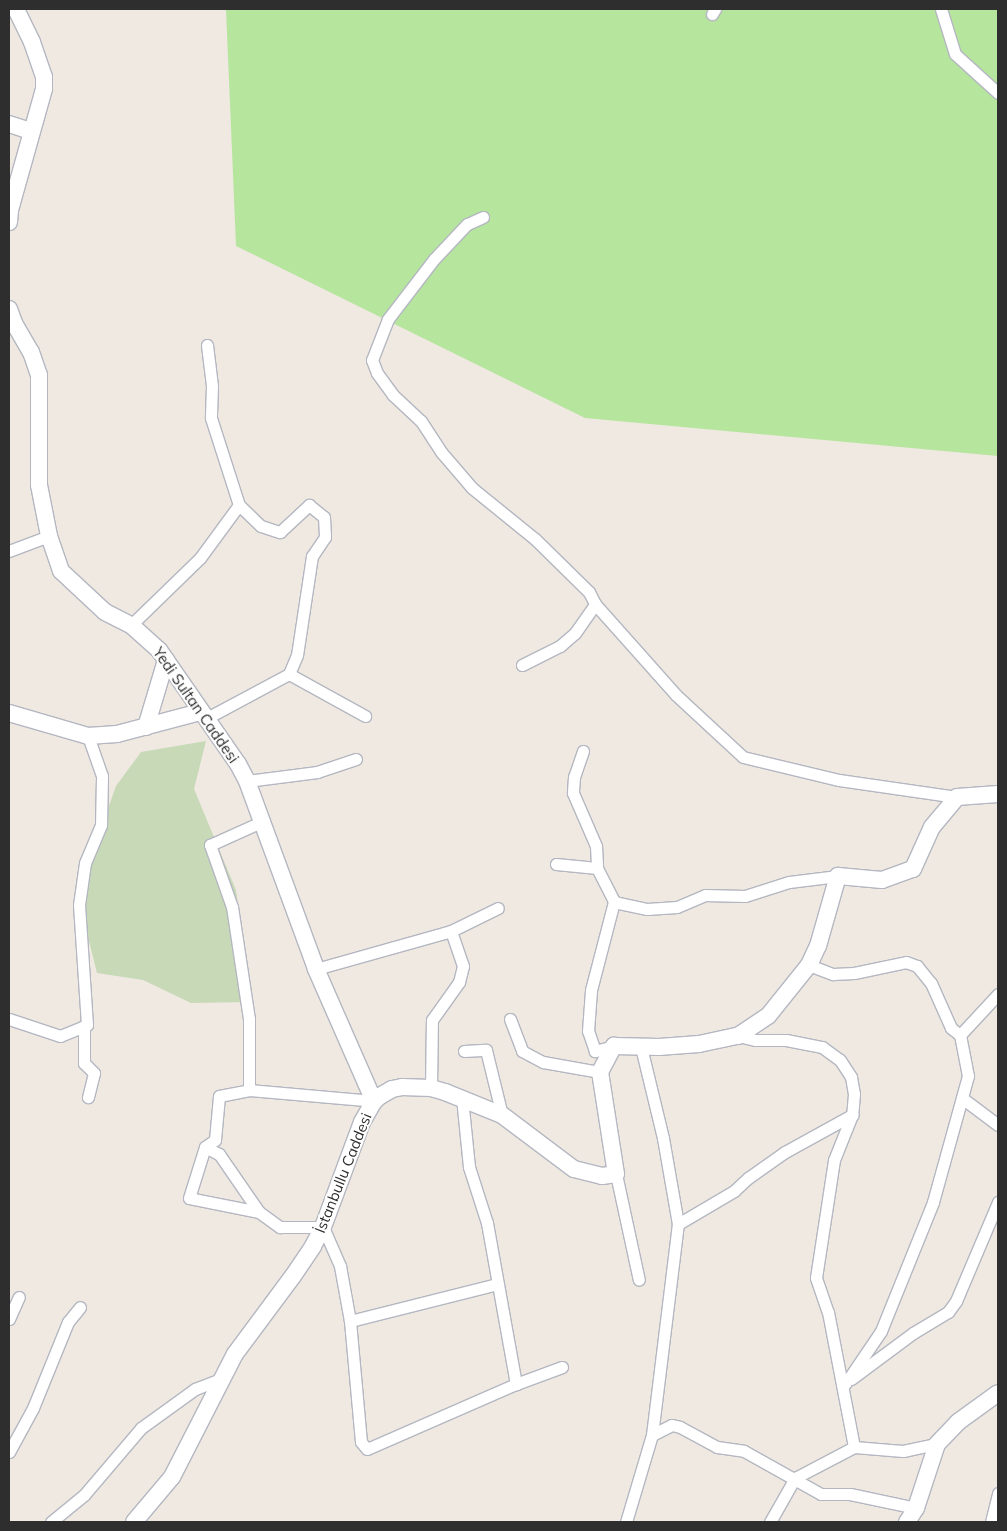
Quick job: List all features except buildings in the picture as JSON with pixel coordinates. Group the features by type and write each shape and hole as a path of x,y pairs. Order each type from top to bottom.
{"street":[{"path":"9,215 44,89 44,77 32,42 16,9"},
{"path":"941,9 954,54 998,93"},
{"path":"9,124 31,131"},
{"path":"484,217 468,224 410,288 388,319 372,360 377,373 393,396 420,421 442,453 472,488 535,539 589,592 595,604 676,695 743,757 839,780 957,797 998,794"},
{"name":"Yedi Sultan Caddesi","path":"9,309 14,323 31,352 38,375 37,465 39,485 49,536 61,571 105,612 131,625 144,635 166,660 238,764 247,781 316,968 374,1101"},
{"path":"9,713 88,736 103,736 203,716 290,674 297,655 312,556 324,537 324,517 309,505 280,532 261,526 239,505 211,418 212,386 207,345"},
{"path":"131,625 200,558 239,505"},
{"path":"9,551 49,536"},
{"path":"522,665 560,646 575,633 595,604"},
{"path":"146,727 166,660"},
{"path":"290,674 365,716"},
{"path":"9,1019 60,1036 87,1025 78,906 85,863 101,825 102,776 88,736"},
{"path":"583,751 574,777 573,793 596,846 597,868 614,902 591,990 588,1031 594,1051 614,1046 641,1047 699,1044 738,1036 768,1016 809,965 818,946 838,876"},
{"path":"247,781 317,772 356,759"},
{"path":"614,902 647,909 677,907 705,896 745,896 789,882 838,876 882,880 913,870 932,827 957,797"},
{"path":"249,1090 249,1019 232,907 210,845 262,822"},
{"path":"556,864 597,868"},
{"path":"316,968 450,931 498,908"},
{"path":"432,1088 432,1020 459,982 463,966 450,931"},
{"path":"809,965 834,974 854,973 906,962 917,966 931,983 951,1028 960,1035 968,1076 933,1202 881,1331 844,1384 846,1402"},
{"path":"960,1035 998,994"},
{"path":"510,1019 522,1051 543,1062 600,1072"},
{"path":"84,1026 84,1063 94,1073 88,1097"},
{"path":"738,1036 756,1040 786,1040 822,1048 840,1060 851,1077 854,1094 852,1115 834,1160 816,1278 828,1312 854,1447"},
{"path":"614,1046 600,1072 616,1174 639,1280"},
{"path":"626,1522 652,1435 678,1224 663,1138 641,1047"},
{"path":"464,1051 486,1050 502,1115"},
{"name":"İstanbullu Caddesi","path":"134,1522 172,1476 221,1379 244,1342 293,1276 323,1227 351,1148 374,1101 392,1089 432,1088 502,1115 574,1169 602,1176 616,1174"},
{"path":"260,1212 189,1198 205,1147 215,1140 219,1096 249,1090 374,1101"},
{"path":"462,1098 469,1167 486,1223 516,1384"},
{"path":"962,1098 998,1124"},
{"path":"678,1224 734,1191 748,1178 785,1152 852,1115"},
{"path":"205,1147 219,1154 260,1212 280,1228 323,1227 340,1266 350,1322 361,1442 366,1449 516,1384 562,1367"},
{"path":"844,1384 913,1333 948,1312 956,1301 998,1202"},
{"path":"350,1322 497,1284"},
{"path":"9,1319 19,1297"},
{"path":"9,1452 33,1408 68,1322 80,1307"},
{"path":"51,1522 84,1495 141,1428 195,1388 221,1379"},
{"path":"907,1522 916,1508 937,1444 958,1422 998,1393"},
{"path":"652,1435 672,1425 680,1427 717,1447 744,1451 821,1494 850,1494 916,1508"},
{"path":"770,1522 795,1478 854,1447 903,1452 937,1444"},
{"path":"991,1522 998,1493"}],"green space":[{"path":"226,9 998,9 998,456 585,418 236,246"},
{"path":"206,741 194,789 236,890 251,1002 191,1003 143,980 97,973 82,913 94,848 116,786 141,752"}]}
